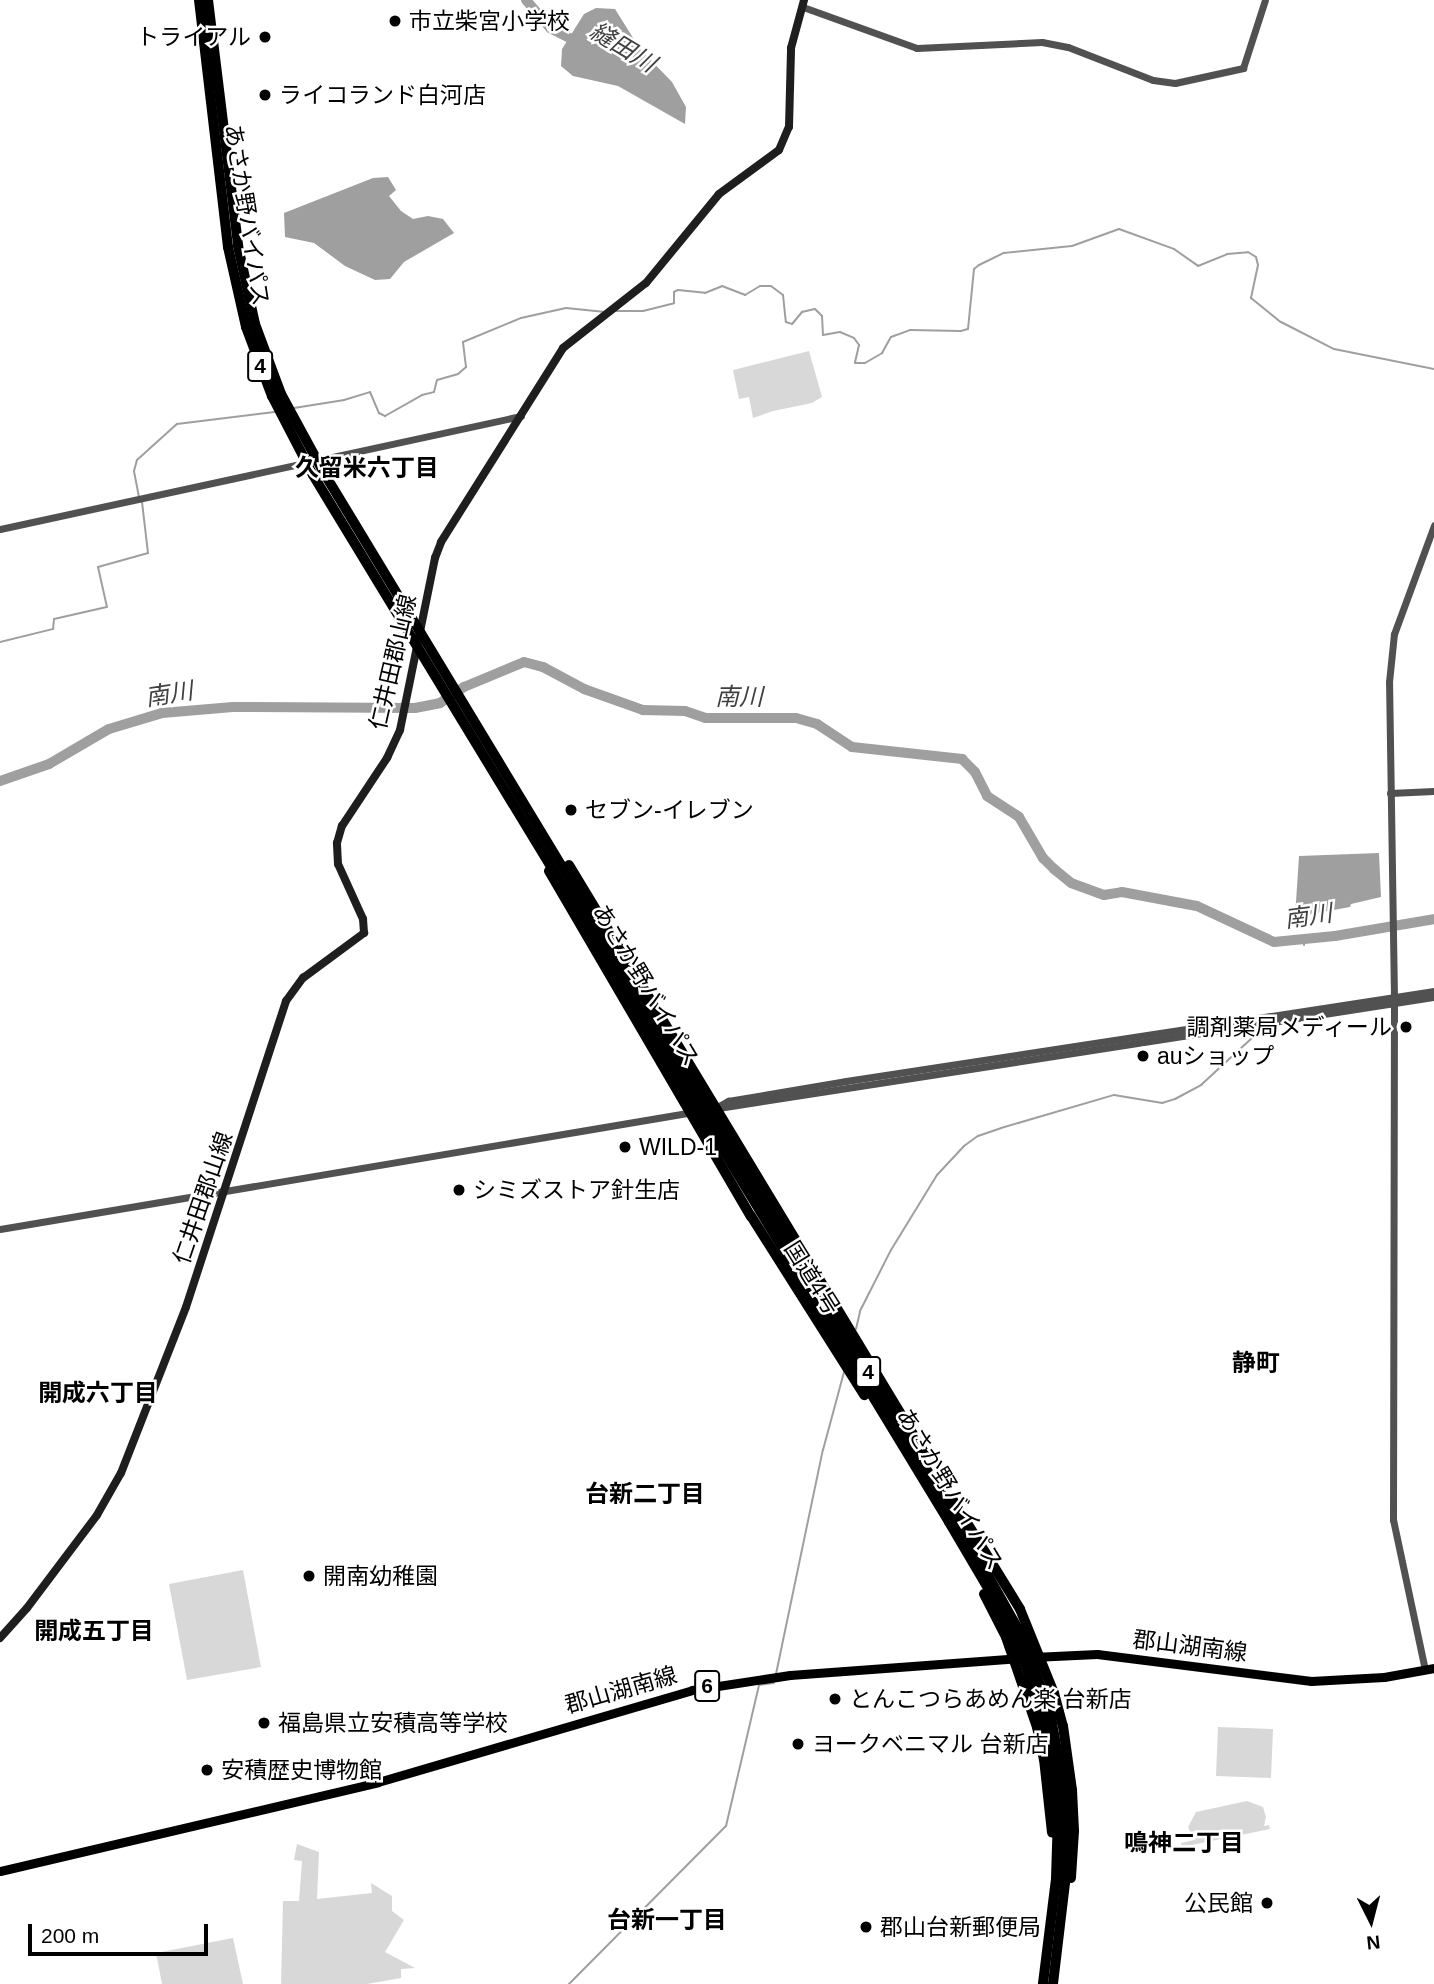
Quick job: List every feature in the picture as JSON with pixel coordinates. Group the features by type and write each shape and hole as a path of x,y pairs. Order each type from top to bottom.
{"highway":[{"name":"あさか野バイパス","path":"199,0 228,247 246,327 272,396 313,475 418,649 449,688"},
{"name":"あさか野バイパス","path":"208,0 238,246 256,324 281,394 324,473 421,634 449,688 527,805 664,1043"},
{"name":"あさか野バイパス","path":"462,709 504,788 664,1043 1005,1602 1034,1663 1061,1767 1066,1814 1065,1883 1055,1984"},
{"name":"4","path":"504,788 573,917 690,1112"},
{"name":"4","path":"527,805 586,891 1020,1609 1042,1657"},
{"name":"国道4号","path":"690,1112 751,1216 973,1573 1014,1658"},
{"path":"1042,1657 1063,1726 1072,1798 1073,1856 1060,1932"},
{"path":"1014,1658 1045,1759 1056,1878"},
{"name":"あさか野バイパス","path":"1044,1984 1056,1878 1056,1791 1046,1712"},
{"path":"1037,1984 1053,1912"}],"main road":[{"name":"仁井田郡山線","path":"0,1638 27,1608 113,1488 167,1359 226,1190 286,1001 303,978 364,933 363,919 338,864 337,843 342,826 387,758 404,718 441,542 549,368 567,344 646,283 719,194 779,150 789,127 791,48 804,4"},
{"path":"405,607 417,608 426,604"},
{"name":"郡山湖南線","path":"0,1871 378,1782 692,1689 790,1675 1097,1654 1311,1681 1384,1677 1430,1669"}],"street":[{"path":"804,4 917,48 1042,42 1068,47 1153,80 1175,83 1243,68 1265,0"},
{"path":"0,529 521,416"},
{"path":"1430,1669 1393,1520 1394,1000 1389,682 1392,645 1434,525"},
{"path":"1390,793 1434,791"},
{"path":"1394,1000 1434,991"},
{"path":"0,1229 717,1108 727,1101 838,1082 1394,1000 1434,997"}],"shaded area":[{"path":"809,351 822,397 812,403 753,418 749,397 739,399 733,370"},
{"path":"243,1570 261,1667 187,1680 169,1584"},
{"path":"1218,1727 1273,1729 1271,1778 1216,1776"},
{"path":"1247,1801 1263,1807 1266,1817 1264,1826 1269,1825 1270,1829 1182,1847 1181,1843 1194,1840 1188,1827 1196,1812"},
{"path":"297,1844 319,1852 317,1899 372,1893 371,1883 392,1896 392,1911 404,1920 385,1952 415,1968 401,1969 401,1978 367,1984 281,1984 283,1901 299,1901 302,1861 294,1860"},
{"path":"233,1938 243,1984 162,1984 156,1953"}],"water":[{"path":"596,8 615,9 640,49 672,82 686,107 685,124 618,86 573,76 561,66 562,49 584,14"},
{"path":"388,177 396,190 389,196 401,211 413,219 428,216 443,219 454,233 404,262 390,279 375,280 345,266 314,243 285,237 284,213 373,178"},
{"path":"1379,853 1381,897 1351,904 1350,907 1295,917 1299,856"}],"waterway":[{"name":"縫田川","path":"526,0 550,28 582,44"},
{"path":"616,311 643,311 674,303 674,292 678,290 705,293 722,286 745,295 760,286 771,286 783,295 786,322 792,324 802,312 815,309 822,316 823,335 840,332 854,338 859,345 855,363 865,363 882,353 891,337 910,330 968,329 974,269 979,265 1004,253 1072,246 1119,229 1174,249 1198,266 1227,254 1248,252 1256,257 1258,265 1251,298 1281,322 1334,349 1434,369"},
{"path":"294,408 344,400 370,392 379,413 385,416 422,395 434,392 437,380 458,374 466,367 463,342 521,318 566,308 603,312"},
{"path":"139,497 134,471 137,460 177,424 274,412"},
{"path":"0,642 53,629 54,619 107,607 98,567 148,553 142,502"},
{"name":"南川","path":"0,781 49,764 109,729 162,713 233,707 415,708 440,703 464,687 524,662 543,667 584,689 643,710 685,711 705,718 796,718 817,724 852,747 962,759 975,772 987,796 1019,817 1043,858 1054,869 1071,883 1104,895 1122,892 1197,906 1274,942 1335,936 1434,919"},
{"name":"南川","path":"1304,940 1304,945"},
{"path":"856,1329 860,1311 891,1250 937,1175 964,1146 978,1136 1001,1128 1114,1095 1162,1103 1175,1099 1201,1085 1252,1038"},
{"path":"776,1674 823,1450 844,1372"},
{"path":"569,1984 726,1826 759,1685 774,1683"}],"place":[{"name":"市立柴宮小学校","path":"395,21"},
{"name":"トライアル","path":"265,37"},
{"name":"ライコランド白河店","path":"265,95"},
{"name":"セブン-イレブン","path":"571,810"},
{"name":"調剤薬局メディール","path":"1406,1027"},
{"name":"auショップ","path":"1143,1056"},
{"name":"WILD-1","path":"625,1147"},
{"name":"シミズストア針生店","path":"459,1190"},
{"name":"開南幼稚園","path":"309,1576"},
{"name":"とんこつらあめん楽 台新店","path":"835,1699"},
{"name":"福島県立安積高等学校","path":"264,1723"},
{"name":"ヨークベニマル 台新店","path":"798,1744"},
{"name":"安積歴史博物館","path":"207,1770"},
{"name":"公民館","path":"1267,1903"},
{"name":"郡山台新郵便局","path":"866,1927"}],"district":[{"name":"久留米六丁目","path":"367,468"},
{"name":"静町","path":"1256,1363"},
{"name":"開成六丁目","path":"98,1393"},
{"name":"台新二丁目","path":"645,1494"},
{"name":"開成五丁目","path":"94,1631"},
{"name":"鳴神二丁目","path":"1184,1843"},
{"name":"台新一丁目","path":"667,1920"}]}
